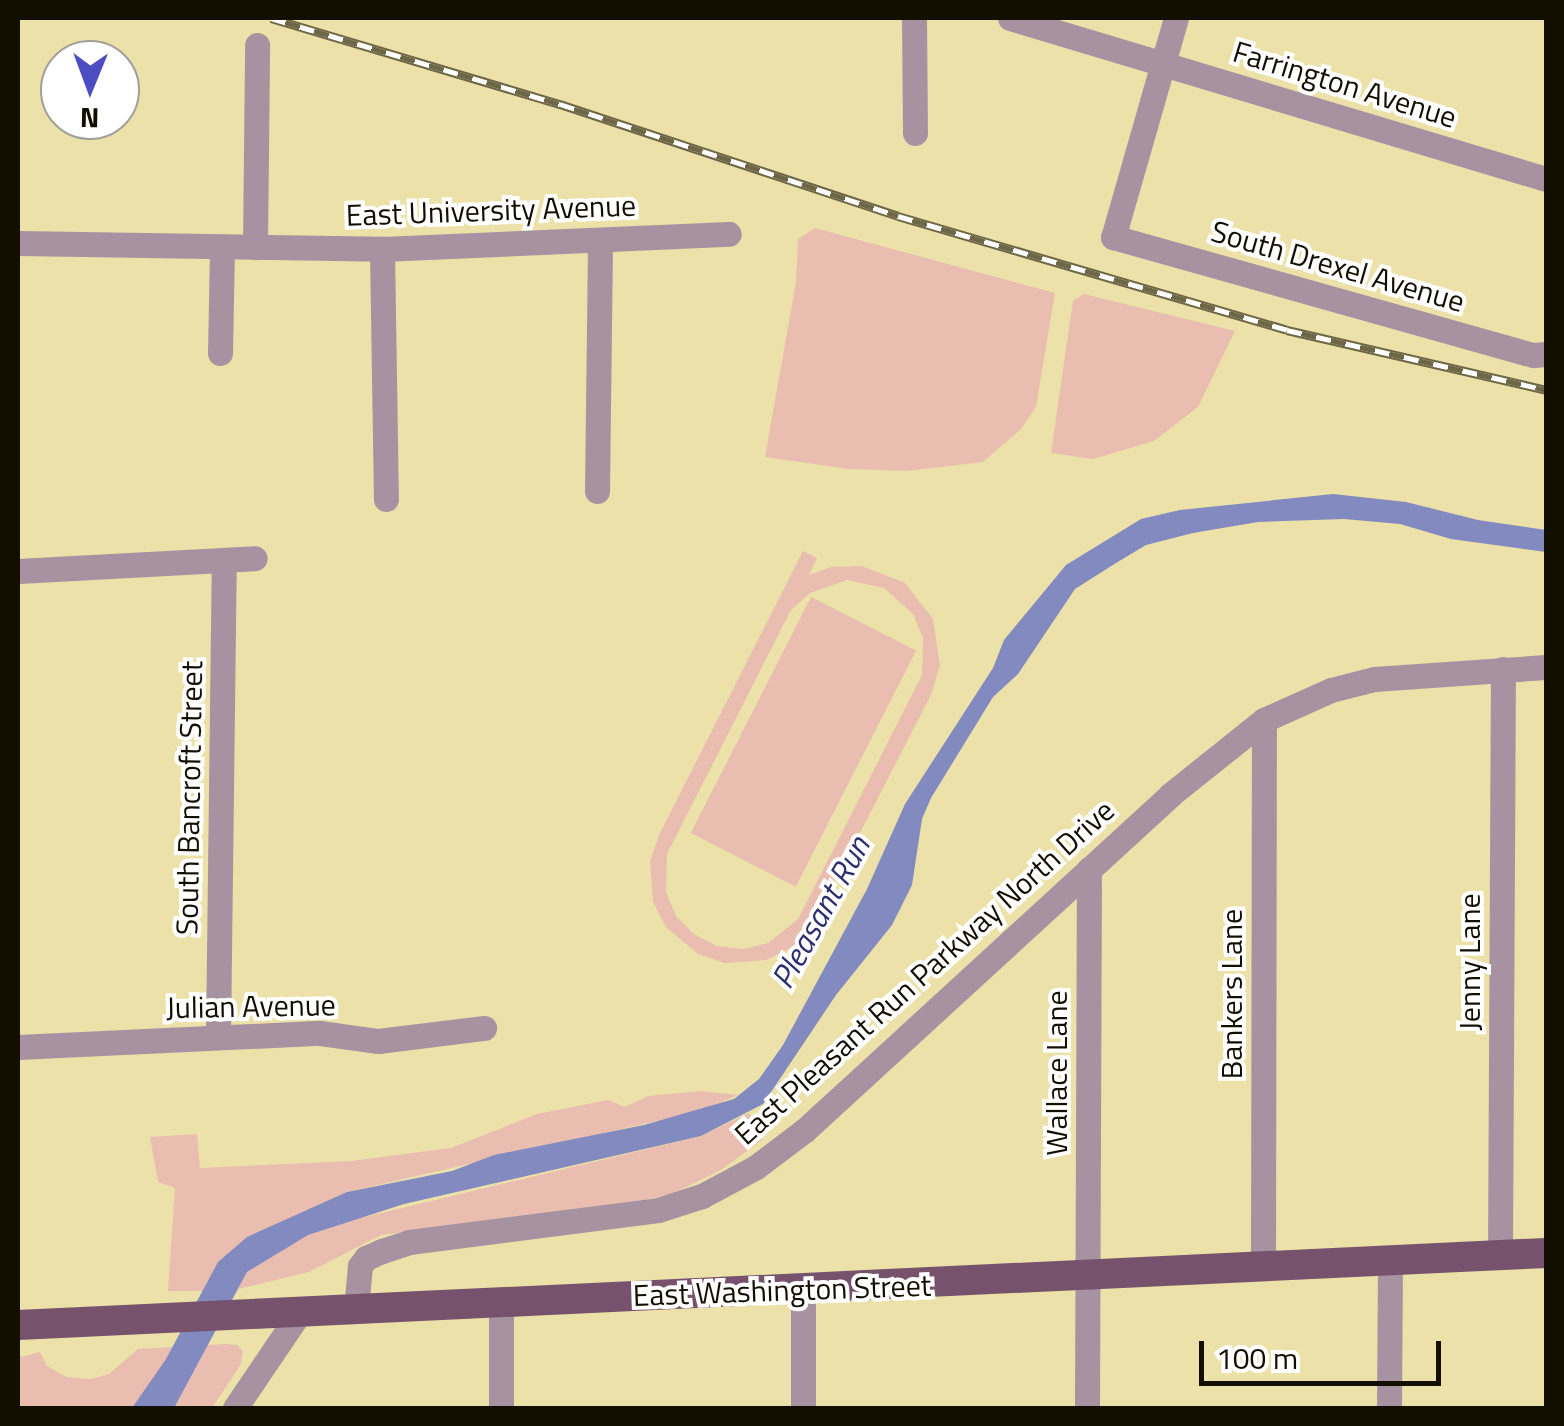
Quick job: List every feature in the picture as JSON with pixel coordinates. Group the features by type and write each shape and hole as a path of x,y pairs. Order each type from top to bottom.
{"main road":[{"name":"East Washington Street","path":"18,1325 1546,1253"}],"street":[{"path":"914,18 915,133"},
{"name":"Farrington Avenue","path":"1010,18 1546,179"},
{"path":"1163,63 1176,18"},
{"path":"255,247 257,45"},
{"name":"South Drexel Avenue","path":"1163,63 1112,237 1534,355 1546,354"},
{"name":"East University Avenue","path":"18,243 382,249 729,234"},
{"path":"597,490 600,240"},
{"path":"220,353 222,247"},
{"path":"382,249 386,499"},
{"path":"18,571 255,558"},
{"name":"South Bancroft Street","path":"218,1036 224,561"},
{"name":"East Pleasant Run Parkway North Drive","path":"356,1309 360,1266 382,1251 409,1242 629,1217 687,1202 743,1176 805,1130 1170,795 1264,720 1331,690 1366,680 1546,668"},
{"name":"Jenny Lane","path":"1500,1255 1504,669"},
{"name":"Bankers Lane","path":"1262,1268 1264,720"},
{"name":"Wallace Lane","path":"1088,1408 1089,869"},
{"name":"Julian Avenue","path":"18,1047 320,1033 378,1040 484,1028"},
{"path":"1390,1261 1390,1408"},
{"path":"802,1408 804,1290"},
{"path":"501,1302 501,1408"},
{"path":"236,1408 300,1312"}],"shaded area":[{"path":"815,228 1055,293 1036,407 1021,429 983,462 906,471 849,469 765,457 796,282 798,239"},
{"path":"1084,294 1235,331 1198,407 1154,441 1093,459 1051,453 1073,301"},
{"path":"803,551 817,558 809,575 831,567 862,566 905,583 933,619 940,665 931,695 811,928 791,948 766,960 725,963 698,954 666,927 653,902 650,861 659,835","holes":["847,580 884,588 913,614 923,638 922,675 798,919 768,943 743,949 717,946 694,934 676,916 666,892 667,854 791,610 810,593"]},
{"path":"811,597 916,651 796,887 691,833"},
{"path":"701,1091 738,1095 700,1111 347,1192 218,1262 203,1291 168,1291 175,1188 158,1182 150,1137 197,1134 200,1168 351,1161 451,1148 537,1114 608,1100 625,1107 648,1096"},
{"path":"749,1113 762,1140 721,1170 674,1193 619,1206 381,1235 309,1272 238,1289 247,1272 271,1256 308,1235 344,1222 701,1136"},
{"path":"237,1345 243,1351 241,1364 212,1408 18,1408 18,1352 21,1357 40,1352 47,1366 66,1377 91,1379 109,1374 138,1349"}],"water":[{"name":"Pleasant Run","path":"1333,494 1406,502 1478,520 1546,530 1546,552 1451,539 1400,524 1344,519 1258,522 1193,533 1146,545 1116,563 1075,589 1018,674 993,697 931,798 922,819 912,885 892,925 836,995 763,1104 701,1136 404,1204 308,1235 247,1272 174,1408 132,1408 166,1359 218,1262 247,1237 347,1192 452,1171 494,1155 644,1125 734,1099 759,1079 783,1045 867,889 905,804 993,668 1004,640 1066,565 1141,519 1180,510"}],"railway":[{"path":"271,18 560,104 898,216 1287,330 1546,390"}]}
